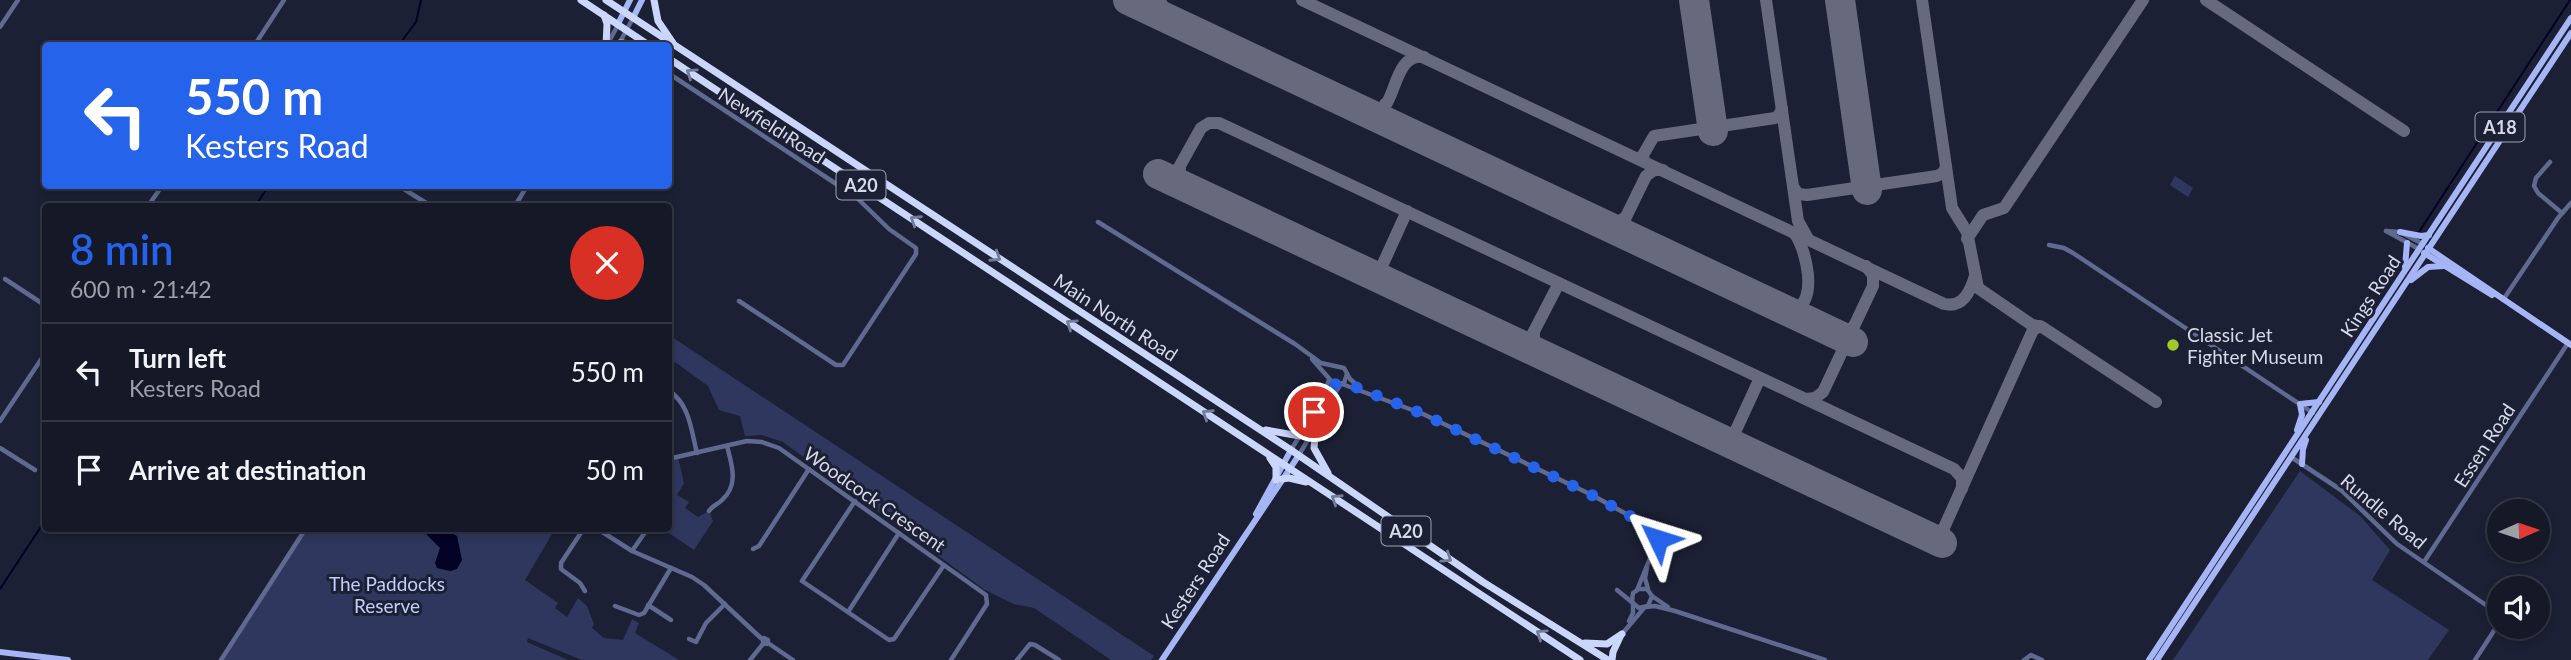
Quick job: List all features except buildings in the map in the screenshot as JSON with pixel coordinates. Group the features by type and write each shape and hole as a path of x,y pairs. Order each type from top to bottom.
{"highway":[{"path":"581,0 645,42"},
{"name":"Main North Road","path":"606,0 668,42"},
{"path":"654,0 654,10 661,26 678,49"},
{"path":"604,15 607,42"},
{"name":"Main North Road","path":"672,45 1299,455 1433,550 1610,660"},
{"name":"Main North Road","path":"672,61 1580,660"},
{"path":"1316,425 1314,448 1331,477"},
{"path":"1258,428 1300,436"},
{"path":"1264,451 1276,467 1279,480 1290,478 1314,484"},
{"path":"1580,643 1610,643 1623,632"},
{"path":"1610,660 1623,632"}],"main road":[{"path":"618,24 630,0"},
{"path":"633,18 642,0"},
{"name":"Kings Road","path":"2149,660 2405,284 2429,235 2571,18"},
{"path":"2559,37 2570,35"},
{"name":"Kings Road","path":"2157,660 2288,455 2292,442 2315,417 2319,402 2404,272 2440,234 2570,35"},
{"path":"2400,232 2429,235"},
{"path":"2440,234 2437,248 2441,257"},
{"path":"2404,272 2407,243"},
{"path":"2424,249 2446,267 2494,295"},
{"path":"2424,249 2441,257 2570,344"},
{"path":"2405,284 2426,268 2434,265 2446,267"},
{"path":"2292,442 2301,418 2300,404 2319,402"},
{"path":"2302,464 2304,446 2315,417"},
{"name":"Kesters Road","path":"1287,467 1291,450"},
{"name":"Kesters Road","path":"1162,660 1287,467 1299,455"},
{"path":"0,652 68,660"}],"street":[{"path":"0,27 18,0"},
{"path":"257,42 284,0"},
{"path":"620,42 633,18"},
{"path":"609,42 618,24"},
{"name":"Newfield Road","path":"672,76 856,197 889,229 916,248 916,254 842,365 836,365 739,301"},
{"path":"2550,162 2536,178 2534,186 2538,193 2562,213"},
{"path":"404,189 426,203"},
{"path":"2503,301 2571,203"},
{"path":"1098,222 1321,363 1333,367 1342,366 1354,383 1363,390"},
{"path":"2386,230 2400,232 2424,249 2407,243 2386,230"},
{"path":"2049,245 2073,253 2300,404 2315,417"},
{"path":"5,279 42,303"},
{"name":"Essen Road","path":"2424,562 2570,344"},
{"path":"1306,352 1334,384 1363,390 1423,414 1592,495 1656,531 1658,539 1636,590 1633,613 1623,632"},
{"path":"0,421 42,358"},
{"path":"1329,379 1333,367"},
{"path":"1341,385 1347,379 1347,373"},
{"name":"Kesters Road","path":"1291,450 1321,401 1329,379"},
{"name":"Kesters Road","path":"1299,455 1341,385"},
{"path":"672,393 687,412 696,453"},
{"name":"Woodcock Crescent","path":"672,458 747,441 762,442 779,448 986,595 987,604 951,660"},
{"path":"709,511 722,500 732,486 733,469 727,446"},
{"path":"0,448 35,470"},
{"name":"Rundle Road","path":"2288,455 2341,490 2389,537 2487,606"},
{"path":"752,549 759,546 810,469"},
{"path":"855,501 802,581 889,640 894,639 944,565"},
{"path":"222,660 303,532"},
{"path":"581,532 561,563 561,569 580,583 585,591"},
{"path":"602,532 632,551 704,585 765,642 793,660"},
{"path":"632,551 645,532"},
{"path":"848,612 900,533"},
{"path":"1623,632 1651,601 1645,578 1648,563"},
{"path":"615,606 639,615 644,613 671,568"},
{"path":"1675,611 1642,588 1617,590 1639,608 1655,606 1675,611 1825,660"},
{"path":"690,639 696,642 706,623 725,604"},
{"path":"648,605 671,620"},
{"path":"2475,660 2489,639"},
{"path":"750,660 765,642"},
{"path":"1017,660 1030,644 1059,660"},
{"path":"2024,660 2031,655 2042,660"}],"green space":[{"path":"2175,176 2193,188 2188,197 2170,185"},
{"path":"672,337 1154,656 1151,660 1111,660 1034,608 1014,604 985,590 783,442 762,435 745,436 740,416 719,410 708,386 675,362 672,366"},
{"path":"678,457 684,483 677,495 689,502 685,508 698,517 709,511 713,521 694,550 667,532 672,532 672,458"},
{"path":"2300,471 2360,516 2390,550 2372,580 2449,630 2428,660 2173,660"},
{"name":"The Paddocks Reserve","path":"303,532 553,532 525,580 558,603 555,608 567,617 578,598 587,606 594,624 592,628 604,638 623,640 632,619 639,623 635,633 679,660 582,660 528,638 527,642 568,660 220,660"}],"shaded area":[{"path":"424,532 450,532 457,536 462,560 457,569 450,571 437,568 435,563 440,548"}],"waterway":[{"path":"401,42 416,22 421,0"},
{"path":"2419,232 2570,0"},
{"path":"257,203 267,189"},
{"path":"0,589 42,525"}],"taxiway":[{"path":"1160,0 1175,20 1215,41"},
{"path":"1302,0 1944,304 1956,304 1965,298 1975,276"},
{"path":"1766,0 1798,221 1807,237"},
{"path":"1922,0 1952,208 1967,232 1978,288 2156,402"},
{"path":"1967,239 1983,215 2004,208 2143,0"},
{"path":"2206,0 2404,131"},
{"path":"1324,92 1359,110 1371,113 1380,111 1386,105 1405,64 1413,58 1424,57"},
{"path":"1701,129 1710,119 1708,98"},
{"path":"1385,104 1389,119 1395,125 1434,144"},
{"path":"1644,161 1643,155 1654,136 1775,118 1782,109"},
{"path":"1172,180 1201,128 1209,123 1219,123 1954,469 1962,478 1962,489"},
{"path":"1862,158 1867,178 1878,185"},
{"path":"1180,167 1185,184 1213,200"},
{"path":"1794,188 1798,194 1807,195 1937,176 1943,173 1946,167"},
{"path":"1663,170 1654,170 1646,176 1622,225 1628,235 1673,257"},
{"path":"1562,204 1602,223 1610,224 1624,218"},
{"path":"1377,277 1407,211"},
{"path":"1745,291 1781,308 1792,309 1801,305 1806,298 1808,274 1802,249 1793,232"},
{"path":"1806,399 1815,398 1823,392 1873,286 1873,275 1866,266"},
{"path":"1496,333 1518,342 1530,339 1559,283"},
{"path":"1800,316 1834,331 1847,331 1853,327"},
{"path":"1938,541 2033,330 2040,326"},
{"path":"1534,334 1538,349 1560,363"},
{"path":"1730,443 1760,378"},
{"path":"1925,535 1936,534 1944,528"}],"runway":[{"path":"1128,0 1853,342"},
{"path":"1694,0 1713,131"},
{"path":"1840,0 1867,190"},
{"path":"1158,174 1942,543"}],"place":[{"name":"Classic Jet Fighter Museum","path":"2173,345"}],"route":[{"path":"1314,412 1329,380 1334,384 1353,386 1423,414 1592,495 1656,531 1658,539"}]}
